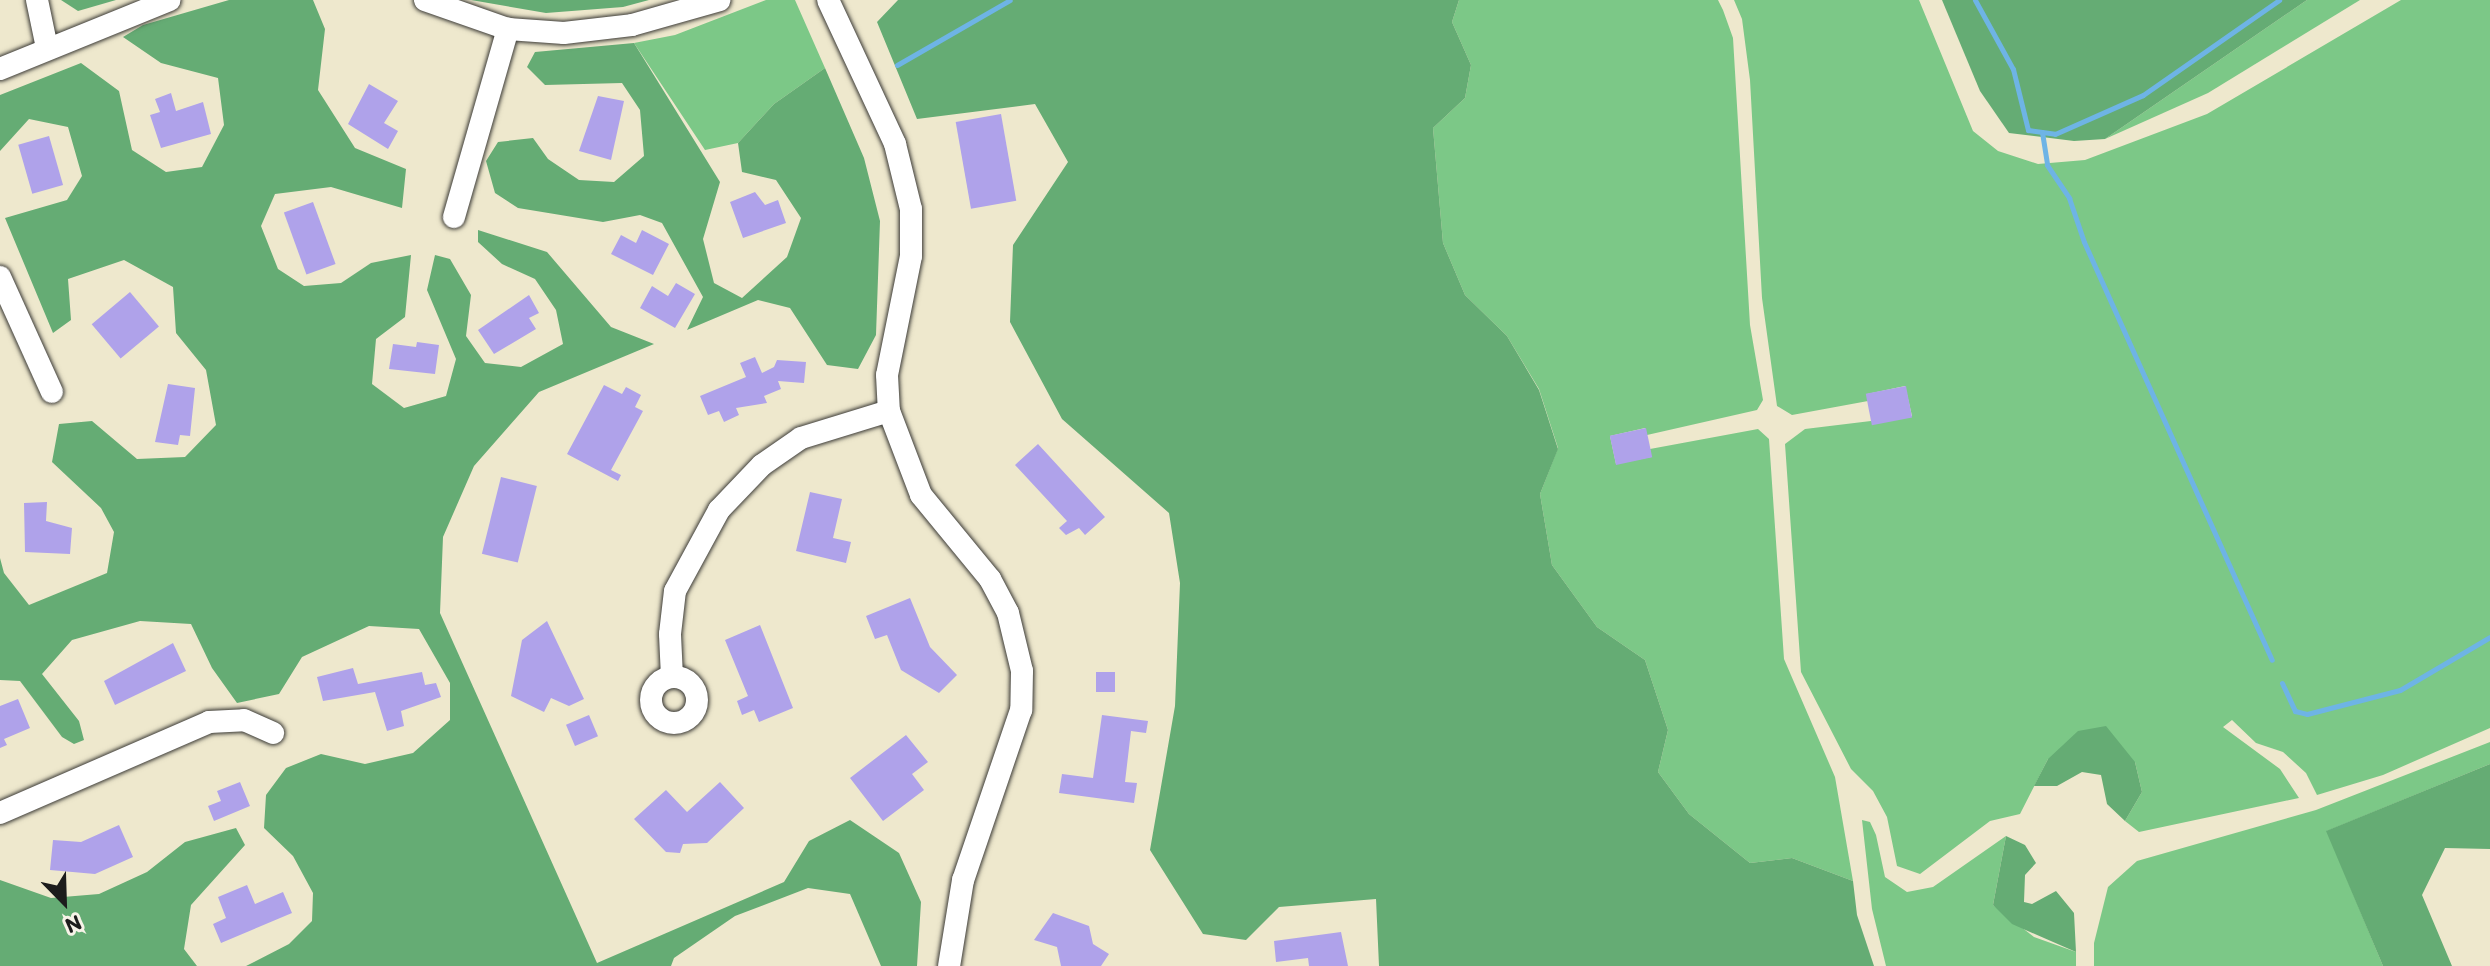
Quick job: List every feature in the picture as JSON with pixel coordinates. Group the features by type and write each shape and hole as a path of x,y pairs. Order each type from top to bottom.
{"street":[{"path":"37,0 47,48"},
{"path":"0,69 170,0"},
{"path":"425,0 508,29 564,33 632,25 720,0"},
{"path":"828,0 895,144 911,209 911,256 887,375 889,411 921,495 990,579 1008,613 1022,671 1021,710 963,880 949,966"},
{"path":"454,217 508,29"},
{"path":"0,277 52,392"},
{"path":"672,677 670,634 675,591 719,510 762,465 801,438 889,411"},
{"path":"0,813 209,722 244,720 273,733"}],"green space":[{"path":"61,0 116,0 78,11"},
{"path":"229,0 313,0 325,29 318,90 355,148 406,169 402,208 331,187 275,194 261,226 278,269 304,286 341,283 371,263 411,255 405,317 376,339 372,384 404,408 446,396 456,359 427,290 435,255 450,259 471,295 466,336 485,363 521,367 563,344 556,310 535,279 502,264 478,242 478,230 547,252 611,327 654,344 539,392 474,466 443,537 440,613 597,963 784,882 809,841 850,820 899,853 921,902 917,966 881,966 850,894 808,888 735,916 674,958 671,966 246,966 289,944 312,921 313,893 293,856 264,828 266,795 286,768 321,754 365,764 413,753 450,720 450,683 419,629 369,626 302,657 279,694 237,703 212,668 191,624 140,621 72,640 42,674 79,721 84,740 74,744 62,737 20,681 0,680 0,558 4,573 29,605 107,573 114,532 101,508 52,462 59,424 92,421 137,459 185,457 216,425 206,370 176,333 173,287 124,260 68,279 71,320 53,333 5,218 67,200 82,176 68,127 29,119 0,151 0,95 81,63 119,91 132,150 166,172 202,167 224,125 218,78 161,63 123,37 143,25"},
{"path":"471,0 649,0 623,7 546,13"},
{"path":"766,0 795,0 825,68 774,104 738,143 705,150 634,43 675,35"},
{"path":"898,0 1459,0 1452,22 1471,65 1465,98 1433,128 1443,243 1465,295 1507,336 1539,390 1558,449 1540,494 1552,565 1597,627 1645,660 1668,730 1658,772 1689,814 1750,863 1792,858 1853,881 1857,915 1874,966 1379,966 1376,899 1279,907 1246,940 1203,934 1150,850 1175,706 1180,583 1169,513 1062,419 1010,322 1013,245 1068,162 1035,104 917,119 877,22"},
{"path":"1459,0 1718,0 1723,10 1733,38 1750,325 1763,400 1757,410 1647,435 1645,428 1610,436 1616,464 1651,457 1650,449 1758,429 1769,439 1784,659 1835,777 1853,881 1792,858 1750,863 1689,814 1658,772 1668,730 1645,660 1597,627 1552,565 1540,494 1558,448 1539,389 1507,336 1465,295 1443,243 1433,128 1465,98 1471,65 1452,22"},
{"path":"1734,0 1919,0 1973,131 1998,151 2038,164 2085,160 2207,114 2401,0 2490,0 2490,728 2383,775 2317,795 2306,773 2283,752 2256,743 2232,720 2223,727 2280,769 2299,798 2139,832 2125,821 2142,792 2135,762 2048,759 2020,814 1990,821 1920,874 1897,866 1887,817 1873,791 1851,769 1801,672 1785,444 1805,429 1912,416 1905,386 1867,394 1868,401 1792,415 1777,406 1762,298 1750,80 1742,19"},
{"path":"1942,0 2307,0 2105,139 2074,141 2009,133 1980,91"},
{"path":"2307,0 2360,0 2208,93 2105,139"},
{"path":"634,43 720,182 703,239 714,283 742,298 787,257 801,218 776,180 742,172 738,143 774,104 825,68 864,158 880,221 876,335 858,369 827,365 790,308 758,300 687,330 703,297 662,223 640,215 603,222 518,208 495,193 486,161 498,142 533,138 548,159 579,180 614,182 644,156 640,110 622,83 545,85 527,67 535,52"},
{"path":"2106,726 2135,762 2142,792 2125,821 2107,804 2101,775 2082,772 2057,786 2034,786 2048,759 2078,731"},
{"path":"2490,742 2490,764 2327,831 2383,966 2094,966 2094,943 2108,887 2137,861 2316,810"},
{"path":"2490,764 2490,849 2445,848 2422,895 2452,966 2383,966 2326,831"},
{"path":"1862,820 1870,822 1876,835 1885,877 1907,892 1933,887 2006,836 1993,905 2034,937 2076,952 2076,966 1886,966 1872,909"},
{"path":"236,828 245,845 191,905 184,949 197,966 0,966 0,880 51,898 99,894 147,872 185,842"},
{"path":"2006,836 2025,845 2036,863 2025,875 2024,902 2032,904 2056,891 2074,913 2076,952 2012,924 1993,905"}],"building":[{"path":"369,84 398,101 384,123 398,131 388,149 348,124"},
{"path":"171,93 176,111 203,102 211,134 161,148 150,115 160,112 155,99"},
{"path":"598,96 624,101 611,160 579,151"},
{"path":"1001,114 1016,201 971,209 956,122"},
{"path":"49,136 63,185 32,194 18,145"},
{"path":"755,192 765,205 778,200 786,223 743,238 730,202"},
{"path":"313,202 336,264 306,275 284,213"},
{"path":"642,230 669,244 653,275 611,254 621,235 636,243"},
{"path":"676,283 695,294 675,328 640,308 652,286 668,296"},
{"path":"130,292 159,326 121,359 92,324"},
{"path":"529,295 539,313 529,318 536,329 494,354 478,330"},
{"path":"417,342 439,345 435,374 389,369 393,344 416,347"},
{"path":"755,357 762,373 774,367 777,360 806,362 804,383 778,381 781,389 764,396 767,403 736,408 739,415 724,422 719,411 708,415 700,396 746,377 740,363"},
{"path":"168,384 195,388 190,436 180,435 178,445 155,442"},
{"path":"604,385 622,394 626,387 641,395 635,407 643,411 611,470 621,475 618,481 567,454"},
{"path":"1906,386 1912,417 1872,425 1866,394"},
{"path":"1646,428 1652,457 1616,465 1610,436"},
{"path":"1038,444 1105,517 1085,535 1079,528 1066,535 1059,528 1067,521 1015,465"},
{"path":"501,477 537,486 518,563 482,554"},
{"path":"810,492 842,499 833,538 851,542 846,563 796,551"},
{"path":"47,502 46,521 72,528 70,554 25,552 24,503"},
{"path":"910,598 930,647 957,675 939,693 901,670 887,635 875,639 866,616"},
{"path":"547,621 584,699 569,706 551,698 544,712 511,696 522,640"},
{"path":"760,625 793,708 759,722 754,710 742,715 737,701 748,696 725,640"},
{"path":"173,643 186,671 115,705 104,681"},
{"path":"353,668 358,684 422,672 425,685 436,683 441,697 401,711 404,726 387,731 375,692 323,701 317,677"},
{"path":"1096,672 1115,672 1115,692 1096,692"},
{"path":"18,699 30,728 4,739 7,745 0,748 0,706"},
{"path":"589,715 598,736 575,746 566,725"},
{"path":"1102,715 1148,721 1146,733 1131,731 1125,782 1137,783 1134,803 1059,793 1062,774 1093,778"},
{"path":"906,735 928,762 912,774 924,790 883,821 850,778"},
{"path":"240,782 250,806 214,821 208,806 221,801 217,791"},
{"path":"720,782 744,808 707,843 683,844 680,853 666,852 634,819 666,790 687,812"},
{"path":"119,825 133,857 95,874 50,870 53,840 81,842"},
{"path":"247,885 255,904 283,892 292,913 221,943 213,924 226,918 218,897"},
{"path":"1053,913 1089,926 1093,944 1109,954 1101,966 1061,966 1057,947 1034,940"},
{"path":"1341,932 1348,966 1309,966 1308,958 1276,962 1274,941"}],"waterway":[{"path":"897,65 1010,0"},
{"path":"1975,0 2013,69 2028,130 2055,134 2143,95 2279,0"},
{"path":"2042,132 2047,165 2069,198 2084,242 2272,660"},
{"path":"2282,683 2295,711 2307,714 2400,690 2490,637"}]}
